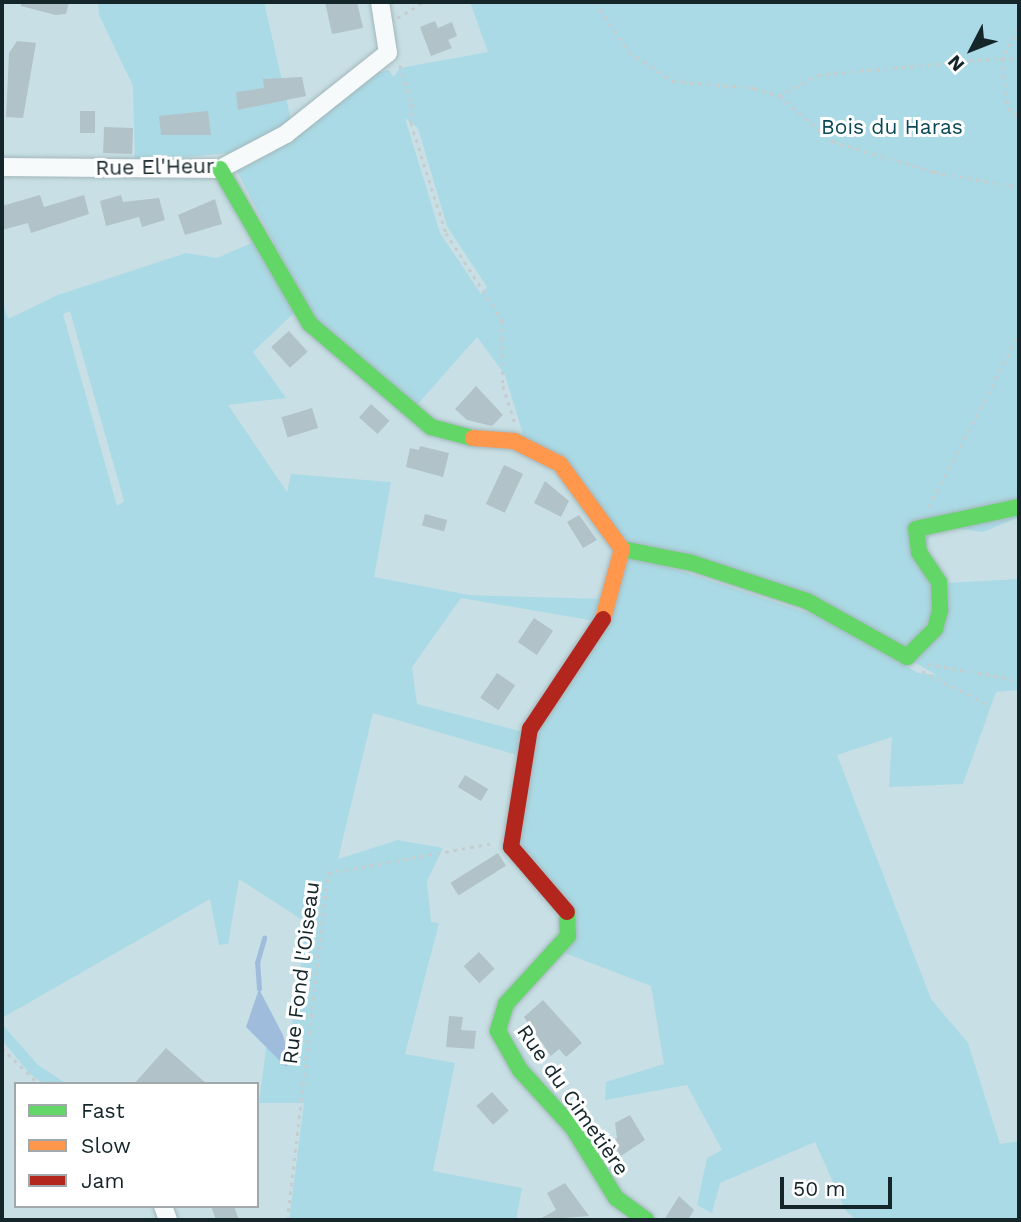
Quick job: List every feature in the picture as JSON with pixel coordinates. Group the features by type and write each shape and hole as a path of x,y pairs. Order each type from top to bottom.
{"street":[{"path":"380,2 386,25 388,53"},
{"name":"Rue El'Heur","path":"2,167 220,169 286,134 388,53"},
{"path":"220,169 310,324 431,427 482,441 514,441 561,464 622,549 692,563 807,601 906,657 935,629 940,610 939,582 919,552 916,529 1019,507"},
{"path":"513,838 530,729 607,614 622,549"},
{"name":"Rue du Cimetière","path":"513,838 512,847 568,911 568,936 506,1004 498,1031 520,1070 573,1128 617,1198 646,1220"}],"path":[{"path":"386,25 424,2"},
{"path":"595,2 647,69 673,81 713,82 779,96 832,141 934,172 1019,187"},
{"path":"1019,29 1002,58 1008,108 1019,116"},
{"path":"388,53 398,61 409,86 411,123 446,233 502,320 501,368 515,421 514,441"},
{"path":"779,96 817,75 1002,58 1019,59"},
{"path":"916,529 1019,334"},
{"path":"987,704 918,669 926,664 1019,680"},
{"name":"Rue Fond l'Oiseau","path":"287,1220 328,873 426,859 513,838"},
{"path":"2,1048 37,1082"}],"green space":[{"path":"98,2 264,2 291,120 261,144 238,152 135,162 133,86 99,15"},
{"name":"Bois du Haras","path":"470,2 1019,2 1019,517 983,532 933,525 921,566 935,591 933,615 905,652 804,591 622,541 524,438 505,375 477,337 417,405 315,322 237,171 270,154 362,78 388,70 394,77 400,68 488,52","holes":["405,118 418,128 447,226 487,287 481,294 440,233"]},
{"path":"258,240 296,311 253,352 286,398 228,405 287,492 291,474 391,482 374,577 469,595 604,599 595,621 461,598 412,667 417,704 523,732 517,755 373,713 338,859 398,840 443,848 427,881 431,922 439,923 405,1054 455,1063 433,1171 522,1188 516,1220 289,1220 304,1103 259,1103 267,1041 289,1046 307,923 239,879 228,944 219,945 210,899 2,1018 2,301 8,319 58,295 186,253 217,258","holes":["70,311 124,501 117,506 63,314"]},
{"path":"635,556 826,619 918,673 937,675 912,661 946,583 1019,579 1019,690 996,692 963,784 889,787 892,737 837,755 931,999 968,1043 1000,1144 1019,1141 1019,1220 856,1220 846,1211 815,1142 720,1183 712,1213 697,1205 707,1158 722,1150 687,1085 605,1100 606,1082 664,1064 651,986 562,952 575,938 518,838 533,730 622,560"},
{"path":"2,1024 38,1065 64,1082 41,1082 30,1074 2,1040"}],"shaded area":[{"path":"259,989 283,1035 290,1062 286,1067 246,1027"}],"building":[{"path":"21,2 69,2 66,14 56,15 21,6"},
{"path":"325,2 357,2 363,28 332,34"},
{"path":"435,21 438,28 452,22 457,36 448,40 452,48 431,56 420,27"},
{"path":"17,41 36,43 23,118 6,117 9,53"},
{"path":"302,77 306,96 238,110 236,92 264,88 263,79"},
{"path":"80,111 95,111 95,133 80,133"},
{"path":"208,111 211,135 161,135 159,116"},
{"path":"104,127 133,128 132,154 103,153"},
{"path":"40,195 44,207 84,195 89,214 31,233 28,223 2,230 2,206"},
{"path":"121,195 123,202 159,198 165,220 142,227 139,217 106,226 100,201"},
{"path":"215,199 222,224 185,235 178,215"},
{"path":"289,331 308,352 290,368 271,347"},
{"path":"476,386 503,415 492,426 467,420 455,409"},
{"path":"371,404 390,421 378,434 359,417"},
{"path":"312,408 318,428 288,437 281,417"},
{"path":"420,446 449,453 443,477 406,467 410,448 419,450"},
{"path":"504,465 523,474 505,513 486,504"},
{"path":"545,481 569,501 561,517 534,503"},
{"path":"425,514 447,520 444,532 422,526"},
{"path":"579,515 597,540 583,548 567,522"},
{"path":"534,618 553,631 537,655 518,642"},
{"path":"497,673 515,685 498,710 480,698"},
{"path":"465,775 488,789 481,801 458,787"},
{"path":"498,853 506,866 458,895 451,883"},
{"path":"479,952 495,969 479,983 464,966"},
{"path":"543,1000 582,1043 566,1057 559,1049 551,1056 524,1017"},
{"path":"449,1016 463,1017 461,1030 476,1031 474,1049 446,1047"},
{"path":"166,1048 205,1082 136,1082"},
{"path":"492,1092 509,1111 493,1125 476,1106"},
{"path":"630,1115 645,1140 621,1156 611,1141 617,1138 615,1123"},
{"path":"565,1183 589,1216 538,1220 556,1210 547,1193"},
{"path":"679,1196 694,1210 688,1220 664,1220"},
{"path":"212,1208 235,1208 239,1220 216,1220"}],"waterway":[{"path":"259,989 257,963 264,938"}],"traffic: fast":[{"path":"220,169 310,324 431,427 473,438"},
{"path":"622,549 692,563 807,601 907,657 935,629 940,610 939,582 919,552 916,529 1019,507"},
{"path":"567,912 568,936 506,1004 498,1031 520,1070 573,1128 616,1198 646,1220"}],"traffic: slow":[{"path":"473,438 514,441 560,464 622,549 603,619"}],"traffic: jam":[{"path":"567,912 511,847 530,729 603,619"}]}
